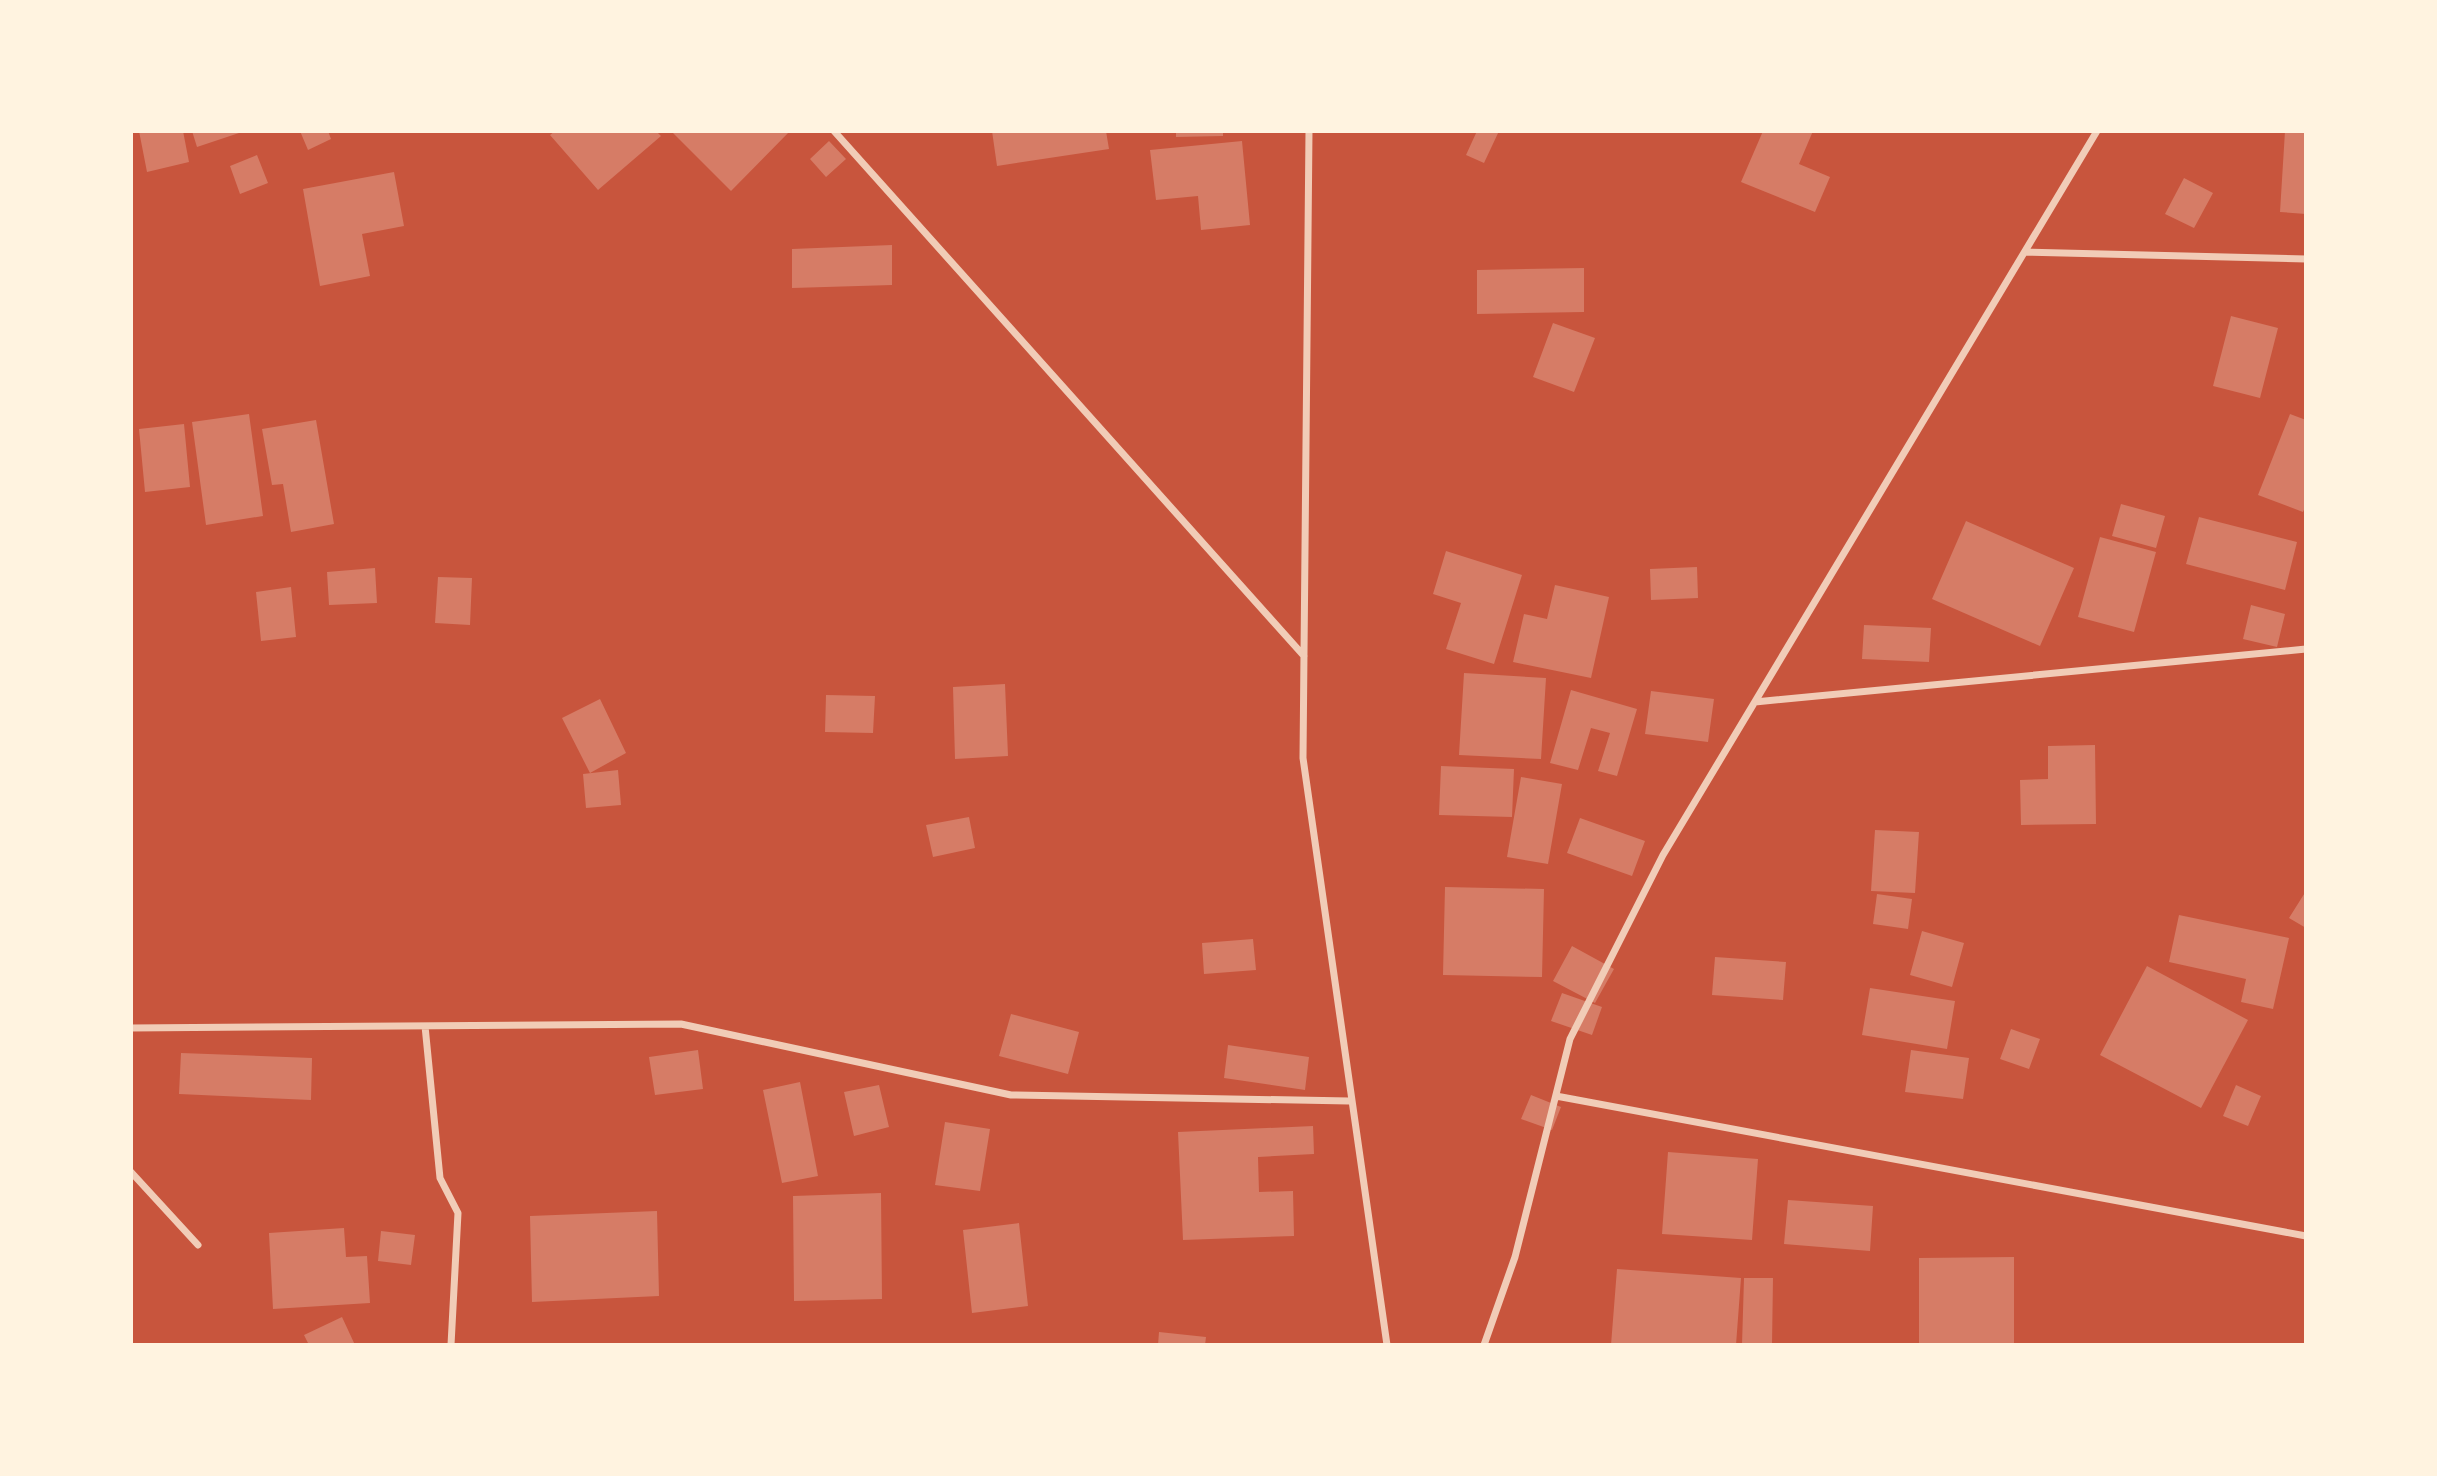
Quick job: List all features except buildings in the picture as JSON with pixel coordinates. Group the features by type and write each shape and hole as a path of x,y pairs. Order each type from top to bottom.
{"street":[{"path":"834,131 1304,656"},
{"path":"1309,131 1303,758 1349,1101 1387,1345"},
{"path":"1484,1345 1515,1257 1570,1040 1651,878 2097,131"},
{"path":"2025,252 2306,259"},
{"path":"1755,702 2306,649"},
{"path":"131,1028 681,1024 1011,1096 1349,1101"},
{"path":"425,1026 440,1178 458,1213 451,1345"},
{"path":"1556,1096 2306,1236"},
{"path":"131,1172 198,1245"}]}
